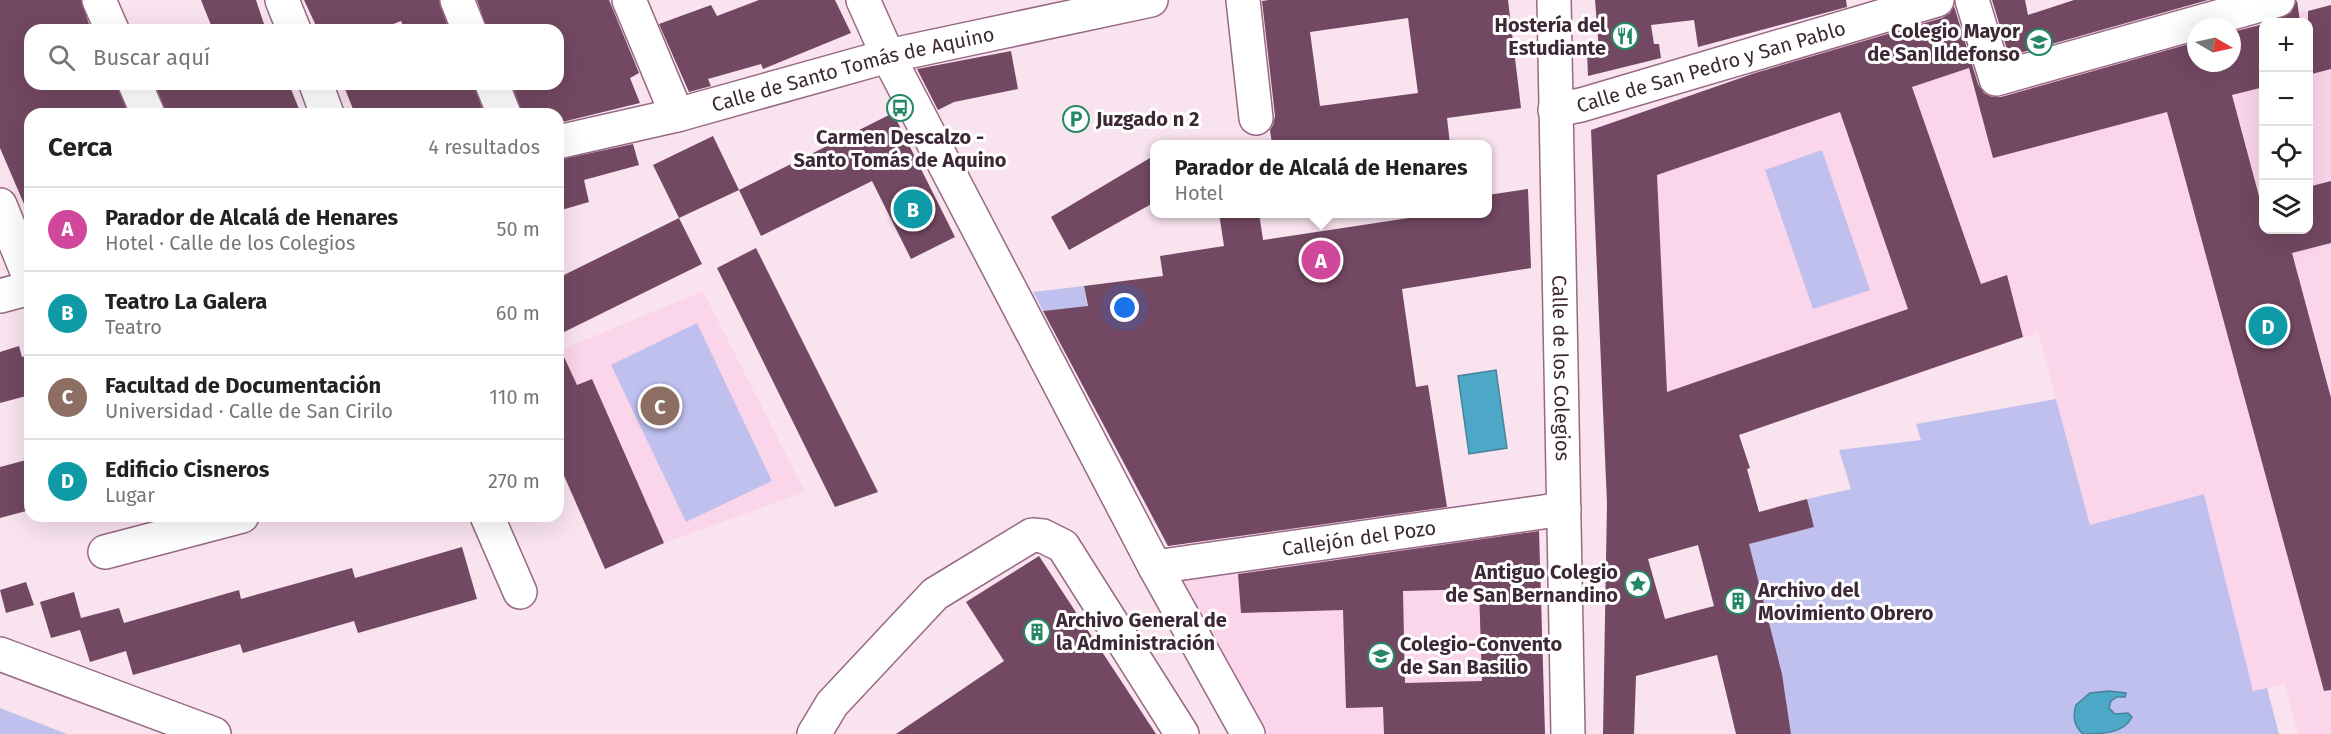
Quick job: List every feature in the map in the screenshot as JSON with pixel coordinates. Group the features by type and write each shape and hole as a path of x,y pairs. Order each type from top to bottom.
{"street":[{"path":"99,0 109,24"},
{"path":"282,0 292,24"},
{"path":"457,0 467,24"},
{"path":"629,0 677,115"},
{"path":"862,0 888,56 1155,567 1248,734"},
{"name":"Calle de Santo Tomás de Aquino","path":"564,141 677,115 888,56 1151,0"},
{"path":"1243,0 1256,118"},
{"name":"Calle de los Colegios","path":"1554,0 1568,734"},
{"name":"Calle de San Pedro y San Pablo","path":"1555,110 1581,105 1936,0"},
{"path":"1972,0 1996,79 2278,0"},
{"path":"138,90 145,108"},
{"path":"318,90 325,108"},
{"path":"494,90 502,108"},
{"path":"0,205 24,264"},
{"path":"0,296 24,290"},
{"name":"Callejón del Pozo","path":"1155,567 1564,509"},
{"path":"105,552 219,522"},
{"path":"489,522 520,592"},
{"path":"814,734 832,704 935,594 1032,535 1043,536 1063,546 1182,734"},
{"path":"0,654 214,734"}],"shaded area":[{"path":"1953,5 1978,99 2187,43 2187,72 2241,72 2241,29 2259,24 2259,234 2313,234 2313,18 2281,18 2331,5 2331,734 2298,734 2285,684 2253,691 2204,494 2090,525 2038,332 1606,481 1591,130"},
{"path":"1822,150 1870,290 1813,309 1765,170"},
{"path":"1084,286 1092,335 1075,308 1043,311 1033,292"},
{"path":"703,291 805,492 664,543 605,569 564,476 564,349"},
{"path":"697,323 772,481 686,522 611,365"},
{"path":"1496,370 1507,448 1469,454 1458,376"},
{"path":"2056,399 2090,525 2204,494 2253,691 2267,688 2279,734 1791,734 1782,674 1749,544 1814,527 1807,499 1851,489 1839,450 1921,440 1916,424"},
{"name":"Colegio-Convento de San Basilio","path":"1539,519 1545,734 1261,734 1176,578"},
{"path":"2109,691 2126,693 2125,697 2117,697 2111,701 2109,708 2115,714 2128,713 2132,717 2124,727 2118,730 2083,734 2075,721 2076,705 2090,693"},
{"path":"0,708 67,734 0,734"}],"building":[{"path":"0,0 81,0 89,24 24,24 24,90 119,90 126,108 24,108 24,204 0,148"},
{"path":"201,0 256,0 264,24 211,24"},
{"path":"304,0 439,0 447,24 402,24 401,21 393,24 315,24"},
{"path":"477,0 609,0 639,73 630,78 640,103 564,122 564,108 520,108 514,90 564,90 564,24 485,24"},
{"path":"759,0 835,0 851,33 763,69 761,64 708,79 711,86 689,92 659,24 711,5 717,16"},
{"path":"1508,0 1521,108 1447,118 1450,140 1271,140 1270,130 1275,116 1262,1","holes":["1408,18 1418,93 1320,106 1310,32"]},
{"name":"Hostería del Estudiante","path":"1595,0 1846,0 1847,7 1698,47 1694,20 1651,25 1654,44 1659,44 1661,58 1588,76 1587,52 1599,50"},
{"name":"Colegio Mayor de San Ildefonso","path":"1992,0 2025,0 2028,15 2074,0 2208,0 2009,56"},
{"path":"2297,0 2299,18 2278,18 2291,13"},
{"path":"2331,5 2331,69 2313,74 2313,18 2308,18 2308,11"},
{"path":"1954,6 1978,84 1984,93 1992,97 2001,97 2187,45 2187,72 2241,72 2241,30 2259,25 2259,88 2232,95 2259,196 2259,234 2313,234 2313,186 2331,181 2331,243 2292,253 2331,398 2331,690 2324,691 2167,112 1993,158 1969,68 1912,87 1981,284 2007,275 2023,337 1739,435 1750,468 1747,469 1759,512 1807,499 1814,527 1749,544 1782,674 1791,734 1736,734 1717,655 1636,676 1634,734 1603,734 1607,503 1591,130 1755,73 1942,18 1950,13","holes":["1840,112 1908,309 1667,392 1657,175","1698,545 1714,606 1665,619 1648,559"]},
{"path":"1011,51 1018,89 954,102 938,110 917,69"},
{"path":"157,90 291,90 299,108 164,108"},
{"path":"345,90 476,90 482,108 353,108"},
{"path":"893,113 955,237 911,259 872,181 761,236 739,190"},
{"path":"713,136 739,190 679,218 653,165"},
{"path":"633,144 639,165 584,180 589,202 564,209 564,159"},
{"path":"1150,158 1150,205 1069,250 1051,217"},
{"path":"1528,189 1531,268 1402,289 1416,387 1428,385 1447,507 1168,546 1043,311 1088,306 1084,286 1163,276 1160,256 1224,246 1220,218 1260,218 1263,240 1409,218 1492,218 1492,194"},
{"path":"679,218 702,264 564,332 564,275"},
{"path":"756,248 878,492 835,507 717,268"},
{"path":"19,346 22,357 24,356 24,397 0,403 0,352"},
{"path":"564,357 577,385 592,379 664,543 605,569 564,476"},
{"path":"24,461 24,512 0,518 0,467"},
{"path":"1539,531 1545,734 1384,734 1383,707 1346,708 1343,610 1241,613 1238,574","holes":["1479,589 1482,681 1405,683 1403,591"]},
{"path":"462,547 477,599 358,633 354,621 243,653 240,644 133,675 126,651 90,662 80,630 51,638 40,602 74,592 81,618 119,608 124,623 239,590 241,599 352,568 355,578"},
{"name":"Archivo General de la Administración","path":"1039,556 1156,734 896,734 1004,661 966,602"},
{"path":"26,582 34,605 6,613 0,590"}],"place":[{"name":"Hostería del Estudiante","path":"1625,36"},
{"name":"Colegio Mayor de San Ildefonso","path":"2039,42"},
{"name":"Carmen Descalzo - Santo Tomás de Aquino","path":"900,108"},
{"name":"Juzgado n 2","path":"1076,119"},
{"name":"Teatro La Galera","path":"913,209"},
{"name":"Parador de Alcalá de Henares","path":"1321,260"},
{"name":"Edificio Cisneros","path":"2268,326"},
{"name":"Facultad de Documentación","path":"660,406"},
{"name":"Antiguo Colegio de San Bernandino","path":"1638,584"},
{"name":"Archivo del Movimiento Obrero","path":"1738,601"},
{"name":"Archivo General de la Administración","path":"1037,632"},
{"name":"Colegio-Convento de San Basilio","path":"1381,656"}]}
